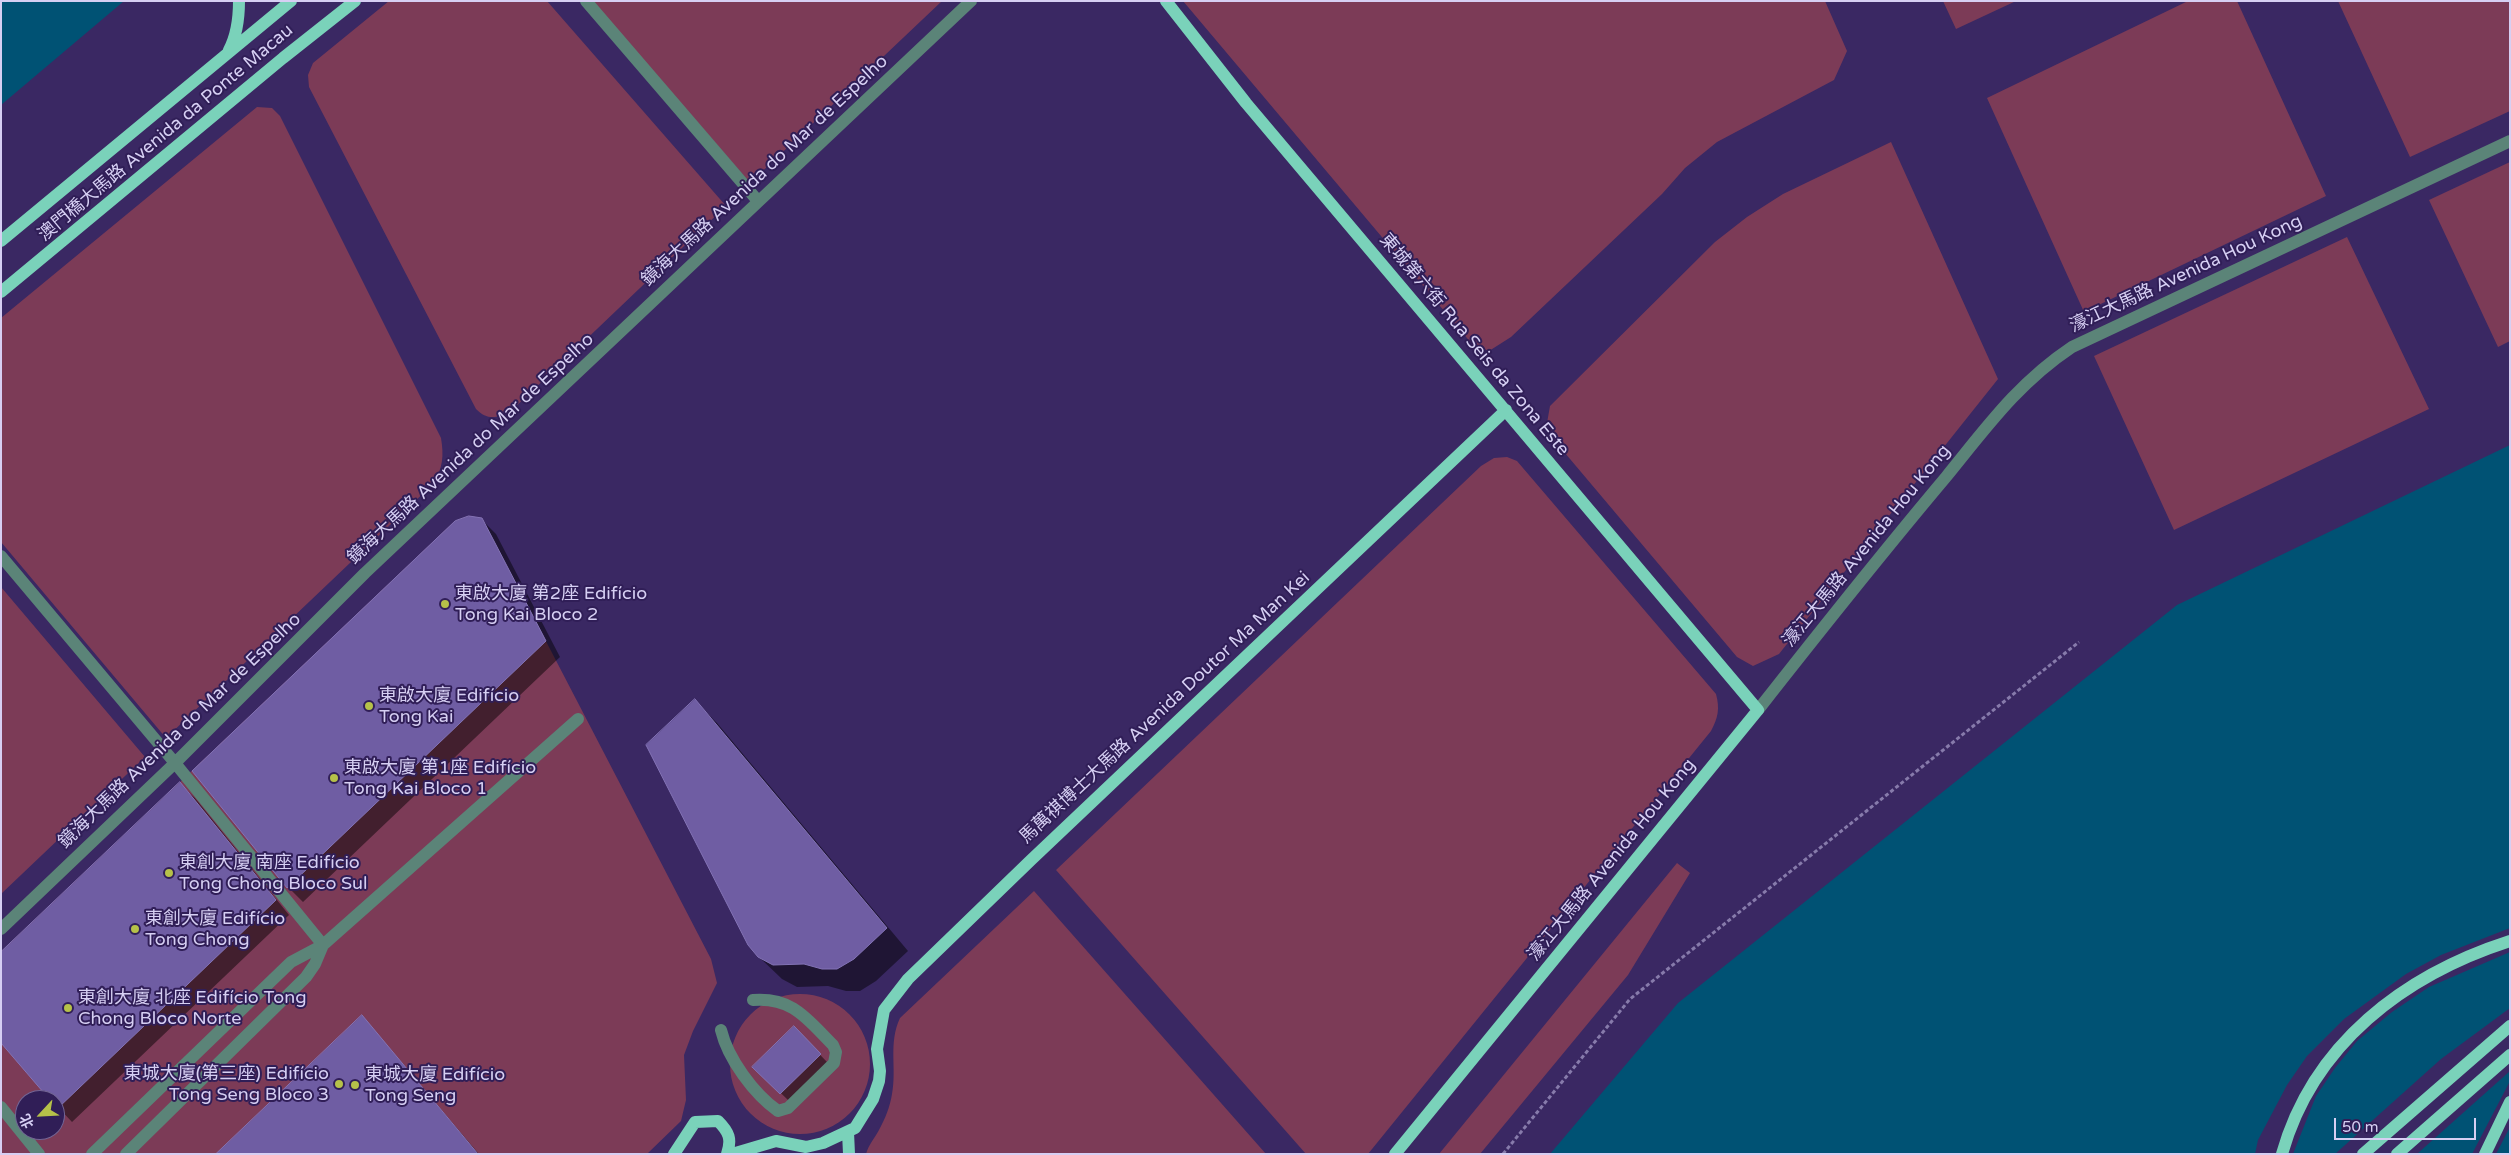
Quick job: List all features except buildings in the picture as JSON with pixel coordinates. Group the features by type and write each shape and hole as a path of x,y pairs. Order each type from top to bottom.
{"main road":[{"name":"澳門橋大馬路 Avenida da Ponte Macau","path":"1,241 227,52 291,1"},
{"name":"澳門橋大馬路 Avenida da Ponte Macau","path":"1,292 275,64 355,1"},
{"name":"東城第六街 Rua Seis da Zona Este","path":"1166,1 1246,103 1758,710"},
{"path":"227,52 234,40 239,2"},
{"name":"馬萬祺博士大馬路 Avenida Doutor Ma Man Kei","path":"848,1132 863,1117 873,1099 880,1071 877,1049 884,1010 908,979 1038,853 1506,410"},
{"name":"濠江大馬路 Avenida Hou Kong","path":"1395,1154 1758,710"},
{"path":"2282,1154 2291,1125 2310,1087 2334,1052 2363,1021 2396,995 2431,974 2510,941"},
{"path":"2363,1154 2510,1026"},
{"path":"2397,1154 2510,1055"},
{"path":"2485,1154 2510,1102"},
{"path":"674,1154 695,1122 703,1120 718,1122 727,1130 731,1142 727,1154"},
{"path":"732,1154 776,1140 806,1146 823,1144 848,1132 849,1154"}],"street":[{"path":"586,1 758,201"},
{"name":"鏡海大馬路 Avenida do Mar de Espelho","path":"1,928 175,763 365,573 971,1"},
{"name":"濠江大馬路 Avenida Hou Kong","path":"1758,710 1902,528 2021,386 2046,364 2072,347 2510,141"},
{"path":"1,556 175,763 323,945"},
{"path":"92,1154 291,962 323,945 578,719"},
{"path":"126,1154 306,977 315,964 323,945"},
{"path":"721,1030 725,1048 752,1084 778,1111 788,1108 834,1063 836,1052 832,1045 800,1012 773,999 753,1000"},
{"path":"1,1107 39,1154"}],"path":[{"path":"1503,1154 1630,999 2079,642"}],"shaded area":[{"path":"389,1 547,1 726,206 511,411 497,417 489,417 476,409 309,87 308,75 313,63"},
{"path":"592,1 942,1 750,183"},
{"path":"1183,1 1825,1 1847,51 1834,80 1717,142 1685,168 1662,194 1511,337 1489,351 1472,344"},
{"path":"1943,1 2016,1 1956,29"},
{"path":"2188,1 2237,1 2326,196 2084,312 1987,98"},
{"path":"2338,1 2510,1 2510,111 2410,157"},
{"path":"257,107 272,108 280,116 441,438 442,462 433,484 166,738 1,542 1,318"},
{"path":"1891,142 1998,379 1779,654 1753,666 1737,657 1554,440 1547,423 1550,406 1715,242 1747,217 1783,194"},
{"path":"2510,162 2510,341 2498,347 2429,200"},
{"path":"2347,237 2429,409 2174,530 2094,356"},
{"path":"1507,457 1517,461 1716,694 1718,704 1717,718 1711,731 1368,1154 1306,1154 1056,870 1481,466 1494,458"},
{"path":"469,516 482,518 711,959 717,983 693,1031 684,1055 686,1100 681,1121 647,1154 1,1154 1,952 455,521"},
{"path":"1,587 145,757 1,894"},
{"path":"1677,863 1690,873 1628,975 1480,1154 1439,1154"},
{"path":"1034,891 1266,1154 866,1154 890,1104 893,1084 894,1037 900,1018"},
{"path":"800,994 814,995 827,999 849,1015 865,1037 869,1050 869,1078 865,1091 849,1113 827,1129 814,1133 800,1134 786,1133 773,1129 751,1113 735,1091 731,1078 730,1064 731,1050 735,1037 751,1015 773,999 786,995"}],"water":[{"path":"1,1 124,1 1,105"},
{"path":"2510,445 2510,1154 1550,1154 1678,1003 2177,605"}],"pier":[{"path":"2510,928 2510,952 2429,987 2392,1012 2357,1041 2335,1068 2316,1096 2293,1154 2255,1154 2258,1140 2287,1085 2307,1056 2344,1019 2406,974 2441,955"},
{"path":"2510,1008 2510,1071 2417,1154 2335,1154 2441,1059"},
{"path":"2510,1081 2510,1127 2496,1154 2472,1154"}],"place":[{"name":"東啟大廈 第2座 Edifício Tong Kai Bloco 2","path":"445,604"},
{"name":"東啟大廈 Edifício Tong Kai","path":"369,706"},
{"name":"東啟大廈 第1座 Edifício Tong Kai Bloco 1","path":"334,778"},
{"name":"東創大廈 南座 Edifício Tong Chong Bloco Sul","path":"169,873"},
{"name":"東創大廈 Edifício Tong Chong","path":"135,929"},
{"name":"東創大廈 北座 Edifício Tong Chong Bloco Norte","path":"68,1008"},
{"name":"東城大廈(第三座) Edifício Tong Seng Bloco 3","path":"339,1084"},
{"name":"東城大廈 Edifício Tong Seng","path":"355,1085"}]}
